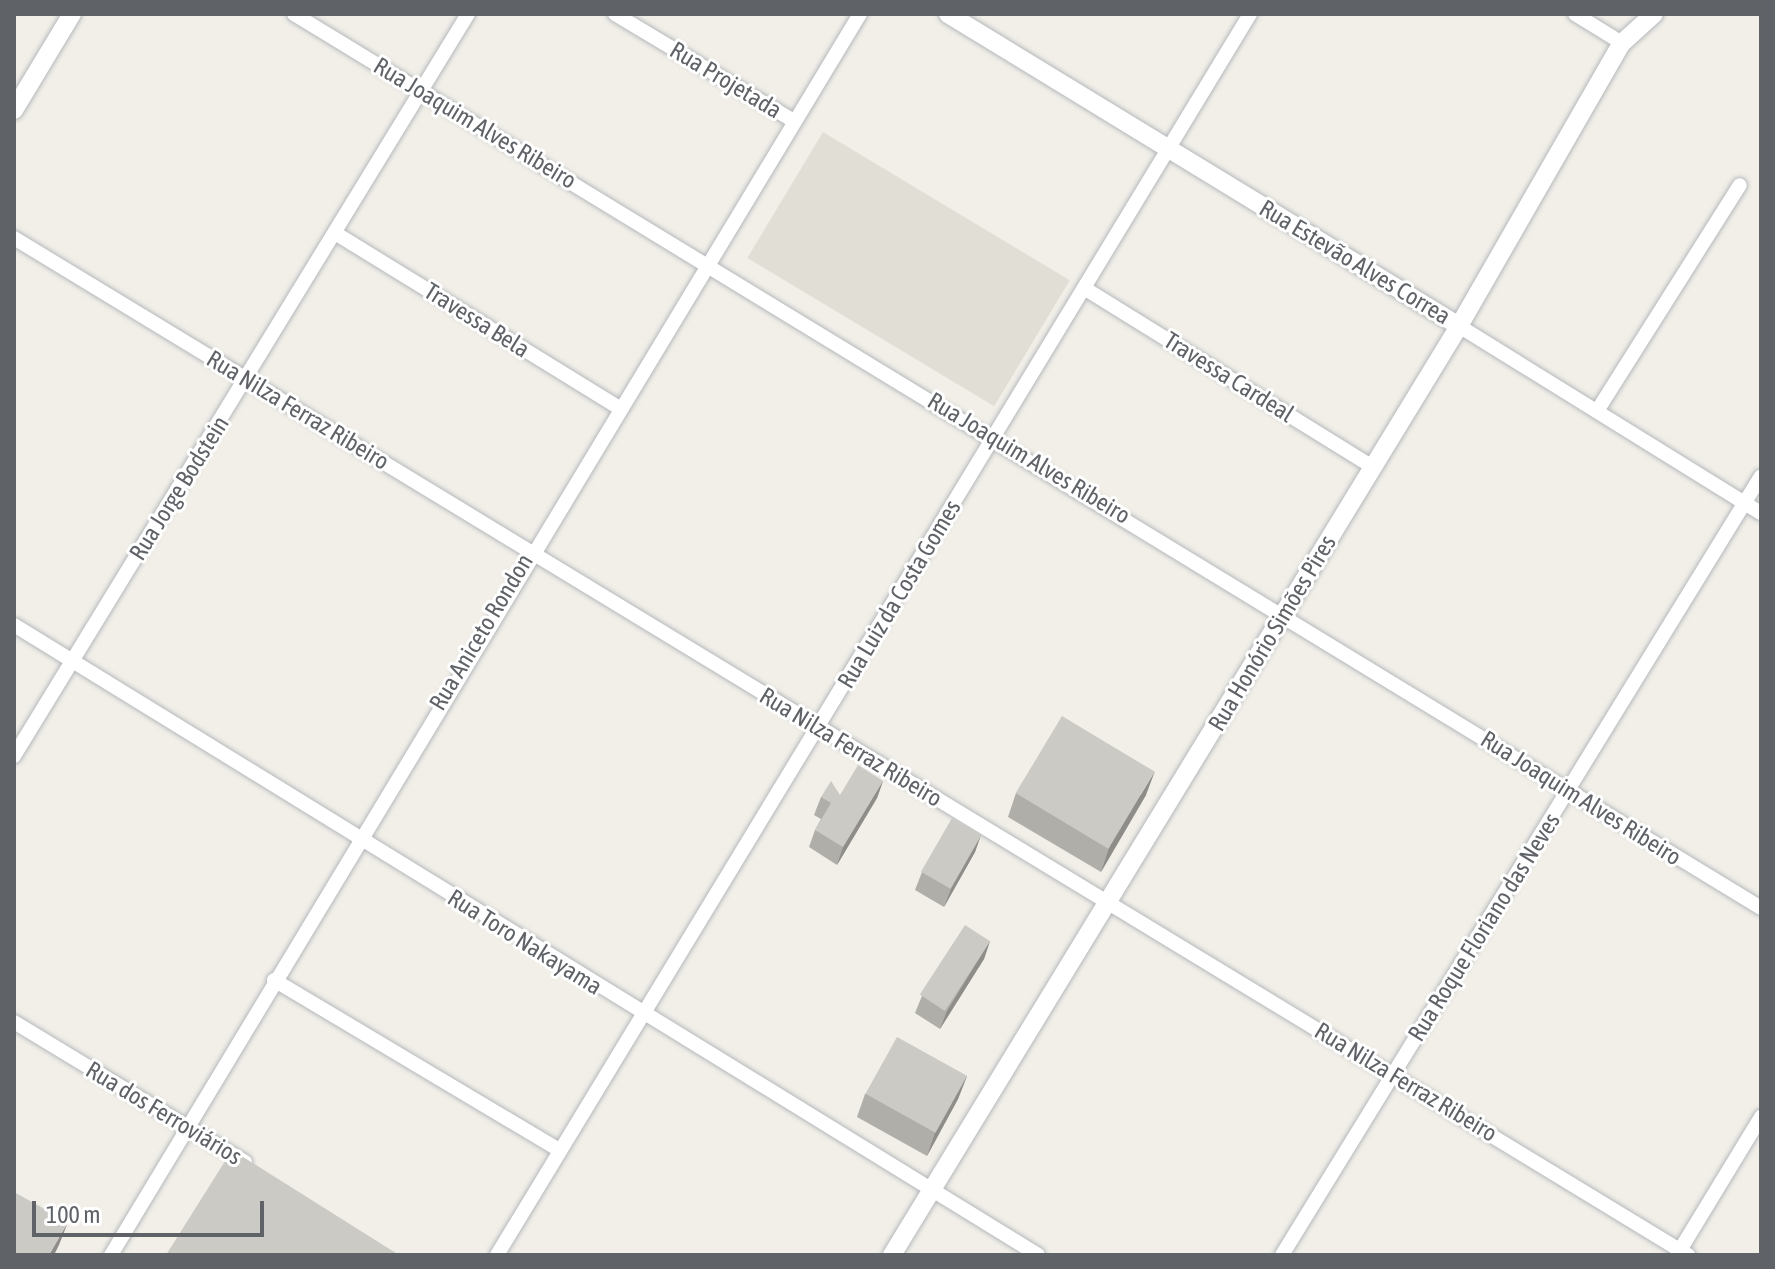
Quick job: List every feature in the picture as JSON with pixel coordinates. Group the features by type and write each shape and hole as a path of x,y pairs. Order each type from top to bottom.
{"main road":[{"path":"17,97 72,14"},
{"name":"Rua Estevão Alves Correa","path":"948,14 1459,326"},
{"name":"Rua Honório Simões Pires","path":"892,1255 1111,902 1459,326 1622,43 1654,14"}],"street":[{"name":"Rua Joaquim Alves Ribeiro","path":"294,14 994,436 1761,908"},
{"name":"Rua Jorge Bodstein","path":"14,756 468,14"},
{"name":"Rua Projetada","path":"615,14 794,121"},
{"name":"Rua Aniceto Rondon","path":"111,1255 529,552 860,14"},
{"name":"Rua Luiz da Costa Gomes","path":"497,1255 1250,14"},
{"path":"1575,14 1622,43"},
{"path":"1597,411 1740,185"},
{"name":"Travessa Bela","path":"335,233 618,407"},
{"name":"Rua Nilza Ferraz Ribeiro","path":"14,238 817,728 1111,902 1682,1253"},
{"name":"Travessa Cardeal","path":"1084,288 1373,467"},
{"name":"Rua Estevão Alves Correa","path":"1459,326 1761,513"},
{"name":"Rua Roque Floriano das Neves","path":"1282,1255 1761,476"},
{"name":"Rua Toro Nakayama","path":"14,625 643,1015 1038,1255"},
{"path":"274,980 559,1150"},
{"name":"Rua dos Ferroviários","path":"14,1022 266,1175"},
{"path":"1682,1253 1761,1117"}],"shaded area":[{"path":"823,132 1070,280 994,406 747,258"}],"building":[{"path":"1062,716 1155,772 1108,849 1016,793"},
{"path":"858,765 883,781 843,847 815,830 831,803 821,797 831,781 840,795"},
{"path":"952,818 981,835 950,889 921,872"},
{"path":"965,925 990,941 945,1011 920,995"},
{"path":"897,1037 967,1076 935,1133 865,1094"},
{"path":"232,1150 399,1255 166,1255"},
{"path":"14,1192 68,1222 49,1255 14,1255"}]}
